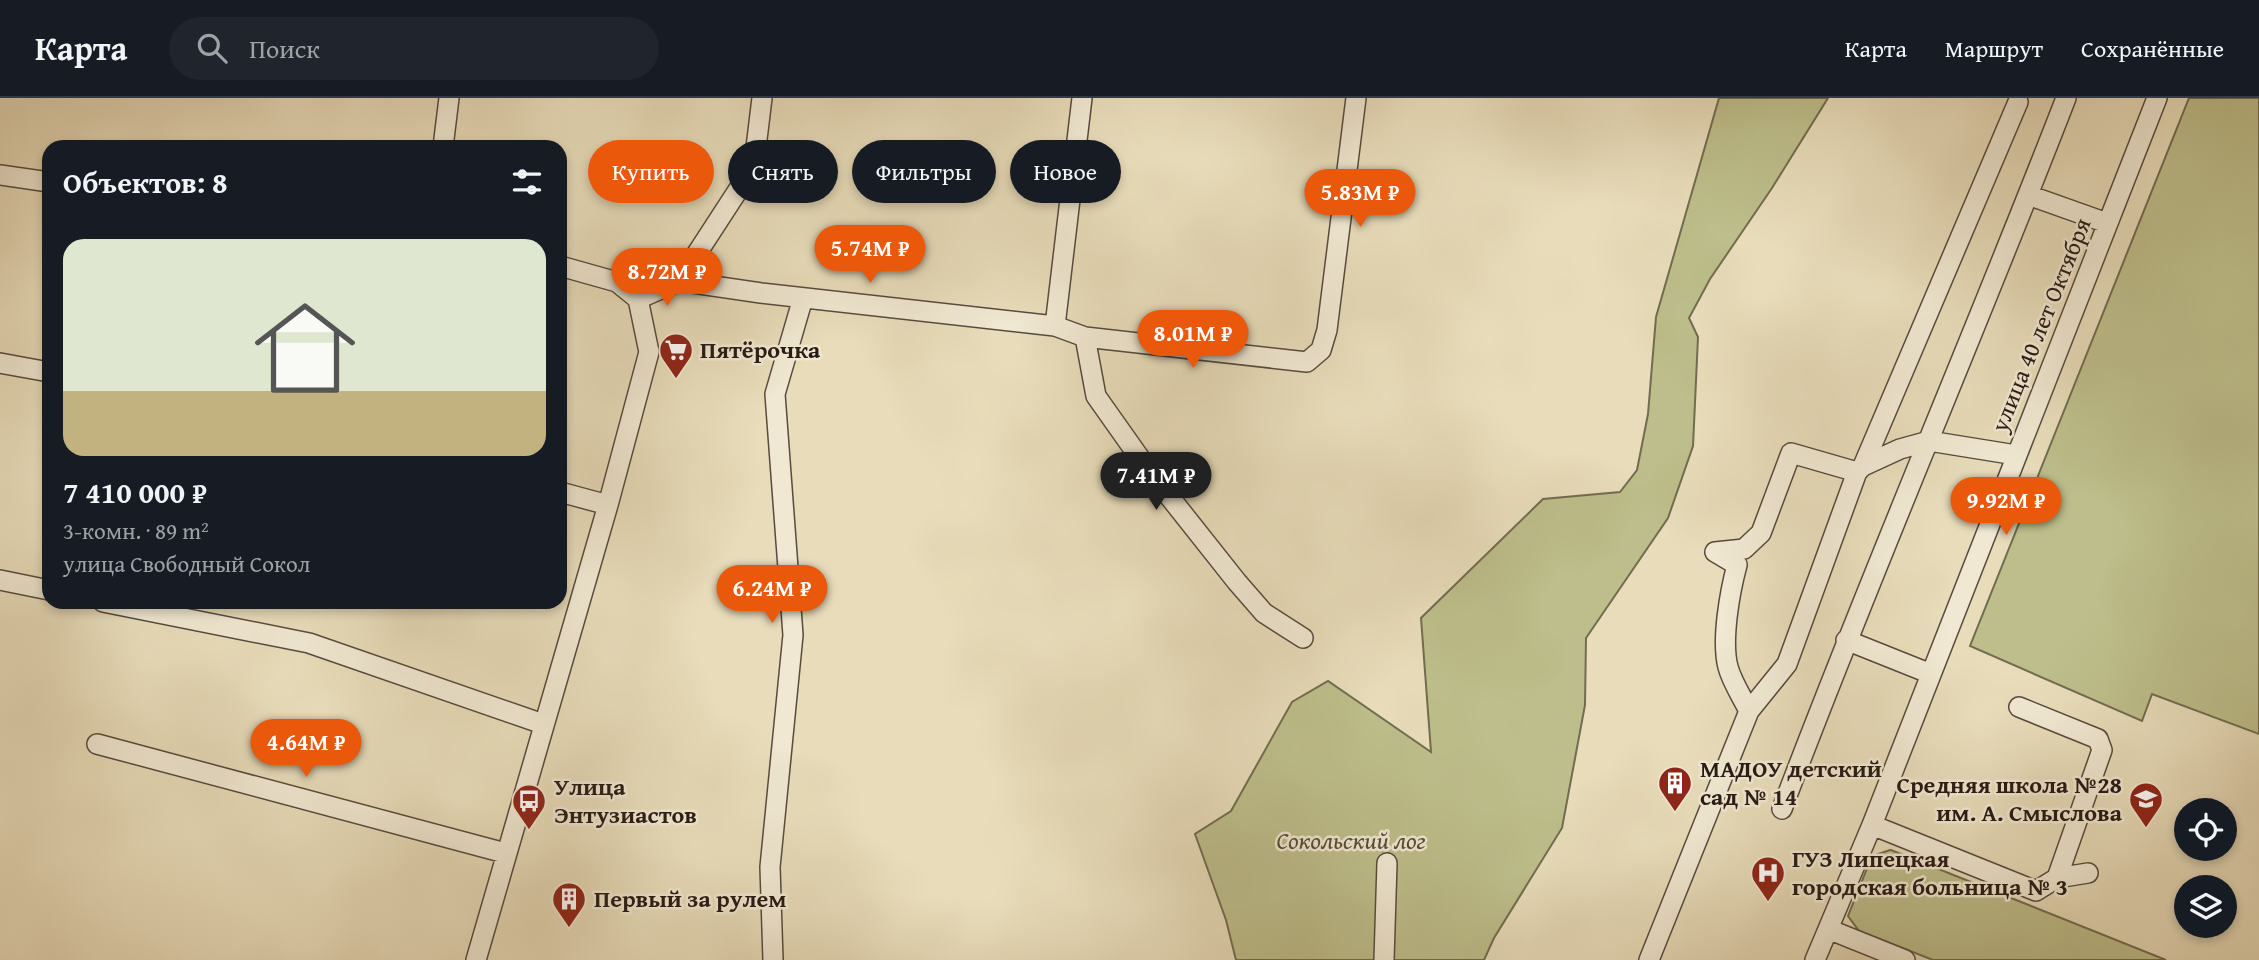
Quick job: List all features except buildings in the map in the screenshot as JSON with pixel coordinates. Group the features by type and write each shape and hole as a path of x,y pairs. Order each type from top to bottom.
{"street":[{"path":"444,140 449,98"},
{"path":"679,281 746,178 755,156 762,98"},
{"path":"1055,326 1082,98"},
{"path":"638,299 679,281 803,298 1055,326 1085,337 1307,362 1321,350 1327,330 1356,98"},
{"path":"1782,809 1846,640 2066,98"},
{"name":"улица 40 лет Октября","path":"1815,960 1872,825 2157,98"},
{"path":"1649,960 1749,711 1787,664 1860,469 2018,102"},
{"path":"0,175 42,181"},
{"path":"2028,195 2108,223"},
{"path":"476,960 608,505 649,352 638,299 617,282 567,268"},
{"path":"773,960 770,867 793,635 775,394 803,298"},
{"path":"1085,337 1096,396 1149,471 1264,612 1303,638"},
{"path":"0,363 42,371"},
{"path":"1749,711 1727,666 1726,626 1737,565 1715,552 1744,549 1761,533 1791,453 1860,469 1900,449 1929,441 2016,455"},
{"path":"567,494 608,505"},
{"path":"0,580 42,589"},
{"path":"138,609 309,643 543,724"},
{"path":"1846,640 1931,674"},
{"path":"2019,708 2098,739 2102,750 2057,878"},
{"path":"97,744 505,853"},
{"path":"1872,825 2036,891 2057,878 2088,873"},
{"path":"1384,960 1387,863"},
{"path":"1828,929 1905,960"}],"green space":[{"name":"Сокольский лог","path":"1719,98 1828,98 1772,188 1710,279 1689,318 1698,337 1693,446 1668,518 1586,638 1585,705 1562,828 1494,938 1484,960 1236,960 1226,920 1195,834 1231,811 1292,702 1328,681 1431,752 1421,618 1543,499 1620,492 1637,470 1648,414 1656,317"},
{"path":"2189,98 2259,98 2259,734 2152,694 2142,721 1970,646"},
{"path":"1890,850 2166,960 1933,960 1859,931 1848,916 1872,856"}],"place":[{"name":"Пятёрочка","path":"676,380"},
{"name":"МАДОУ детский сад № 14","path":"1675,813"},
{"name":"Средняя школа №28 им. А. Смыслова","path":"2146,829"},
{"name":"Улица Энтузиастов","path":"529,831"},
{"name":"ГУЗ Липецкая городская больница № 3","path":"1768,903"},
{"name":"Первый за рулем","path":"569,929"}]}
